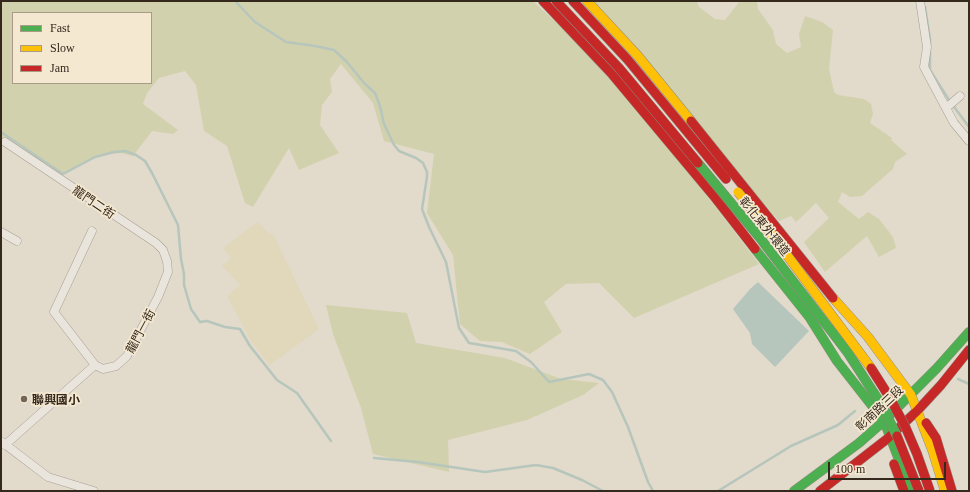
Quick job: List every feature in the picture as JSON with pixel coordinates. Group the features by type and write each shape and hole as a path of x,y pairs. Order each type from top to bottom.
{"main road":[{"path":"543,1 612,74 753,244 818,328 837,361 884,421 911,491"},
{"name":"彰化東外環道","path":"556,1 619,68 742,216 848,353 865,378 888,418 907,459 919,491"},
{"name":"彰化東外環道","path":"573,1 628,60 742,198 769,231 856,346 882,385 905,426 930,491"},
{"path":"587,1 638,56 842,309 868,337 911,395 933,452 945,491"},
{"name":"彰南路三段","path":"794,491 859,443 884,421 937,368 969,332"},
{"path":"820,491 890,436 917,411 941,385 969,350"},
{"path":"917,411 936,438 952,491"},
{"path":"890,436 891,455 904,491"}],"street":[{"path":"920,1 927,47 924,67 954,123 969,142"},
{"path":"946,108 960,96"},
{"name":"龍門二街","path":"5,142 156,243 163,250 167,261 168,272"},
{"path":"92,231 54,312 95,365 3,443 48,477 94,491"},
{"path":"1,232 17,241"},
{"name":"龍門一街","path":"95,365 104,368 116,366 127,356 158,297 168,272"}],"shaded area":[{"path":"257,222 270,234 273,234 319,329 270,365 252,343 227,296 240,285 222,266 231,258 223,248"},
{"path":"758,282 809,331 775,367 752,344 750,333 733,309"}],"green space":[{"path":"1,1 533,1 578,43 650,121 759,264 634,318 599,283 566,284 544,302 562,332 530,354 502,342 480,341 460,324 453,255 427,213 434,154 384,141 373,103 341,64 330,79 332,92 322,105 320,125 339,153 299,170 289,148 253,207 245,203 227,146 204,131 196,85 185,71 159,78 147,93 143,104 178,130 173,134 152,131 133,156 121,153 97,155 56,179 1,144"},
{"path":"585,1 697,1 699,7 715,19 725,20 740,1 757,1 758,9 773,30 776,44 787,53 801,47 799,34 805,16 822,22 833,30 829,69 834,92 838,95 864,99 871,104 873,114 870,123 892,138 891,140 907,154 895,162 893,169 862,196 850,197 842,192 838,202 859,219 868,212 879,219 893,237 896,248 879,257 867,236 825,272 804,242 829,218 816,203 796,222 791,216 779,221"},
{"path":"326,305 407,313 416,343 505,358 561,379 599,383 583,395 527,420 448,440 449,472 373,454 361,408 333,334"}],"waterway":[{"path":"235,1 255,22 286,42 334,50 375,93 384,124 394,145 399,151 416,158 423,163 427,172 422,209 446,262 459,328 469,343 516,351 531,362 549,382 589,374 603,380 612,392 628,427 648,482 653,491"},
{"path":"925,7 930,46"},
{"path":"930,51 930,70 949,100 969,127"},
{"path":"1,132 63,174 95,157 114,152 125,151 136,155 145,161 178,225 184,285 191,309 200,322 207,321 225,327 240,329 250,346 277,380 297,393 331,441"},
{"path":"958,379 969,384"},
{"path":"718,491 791,446 838,425 855,411"},
{"path":"374,458 418,462 485,472 536,465 553,468 582,480 603,491"}],"traffic: fast":[{"path":"698,163 760,238 848,353 881,404 897,436"},
{"path":"755,249 810,318 837,361 884,421 911,491"},
{"path":"794,491 859,443 884,421 937,368 969,332"}],"traffic: slow":[{"path":"587,1 638,56 691,121"},
{"path":"738,192 769,231 871,368"},
{"path":"833,298 868,337 911,395 933,452 945,491"}],"traffic: jam":[{"path":"543,1 612,74 713,195 755,249"},
{"path":"556,1 619,68 698,163"},
{"path":"573,1 628,60 726,179"},
{"path":"691,121 833,298"},
{"path":"820,491 887,439 917,411 941,385 969,350"},
{"path":"871,368 890,398 905,426 930,491"},
{"path":"926,423 936,438 952,491"},
{"path":"897,436 919,491"},
{"path":"894,464 904,491"}],"place":[{"name":"聯興國小","path":"24,399"}]}
